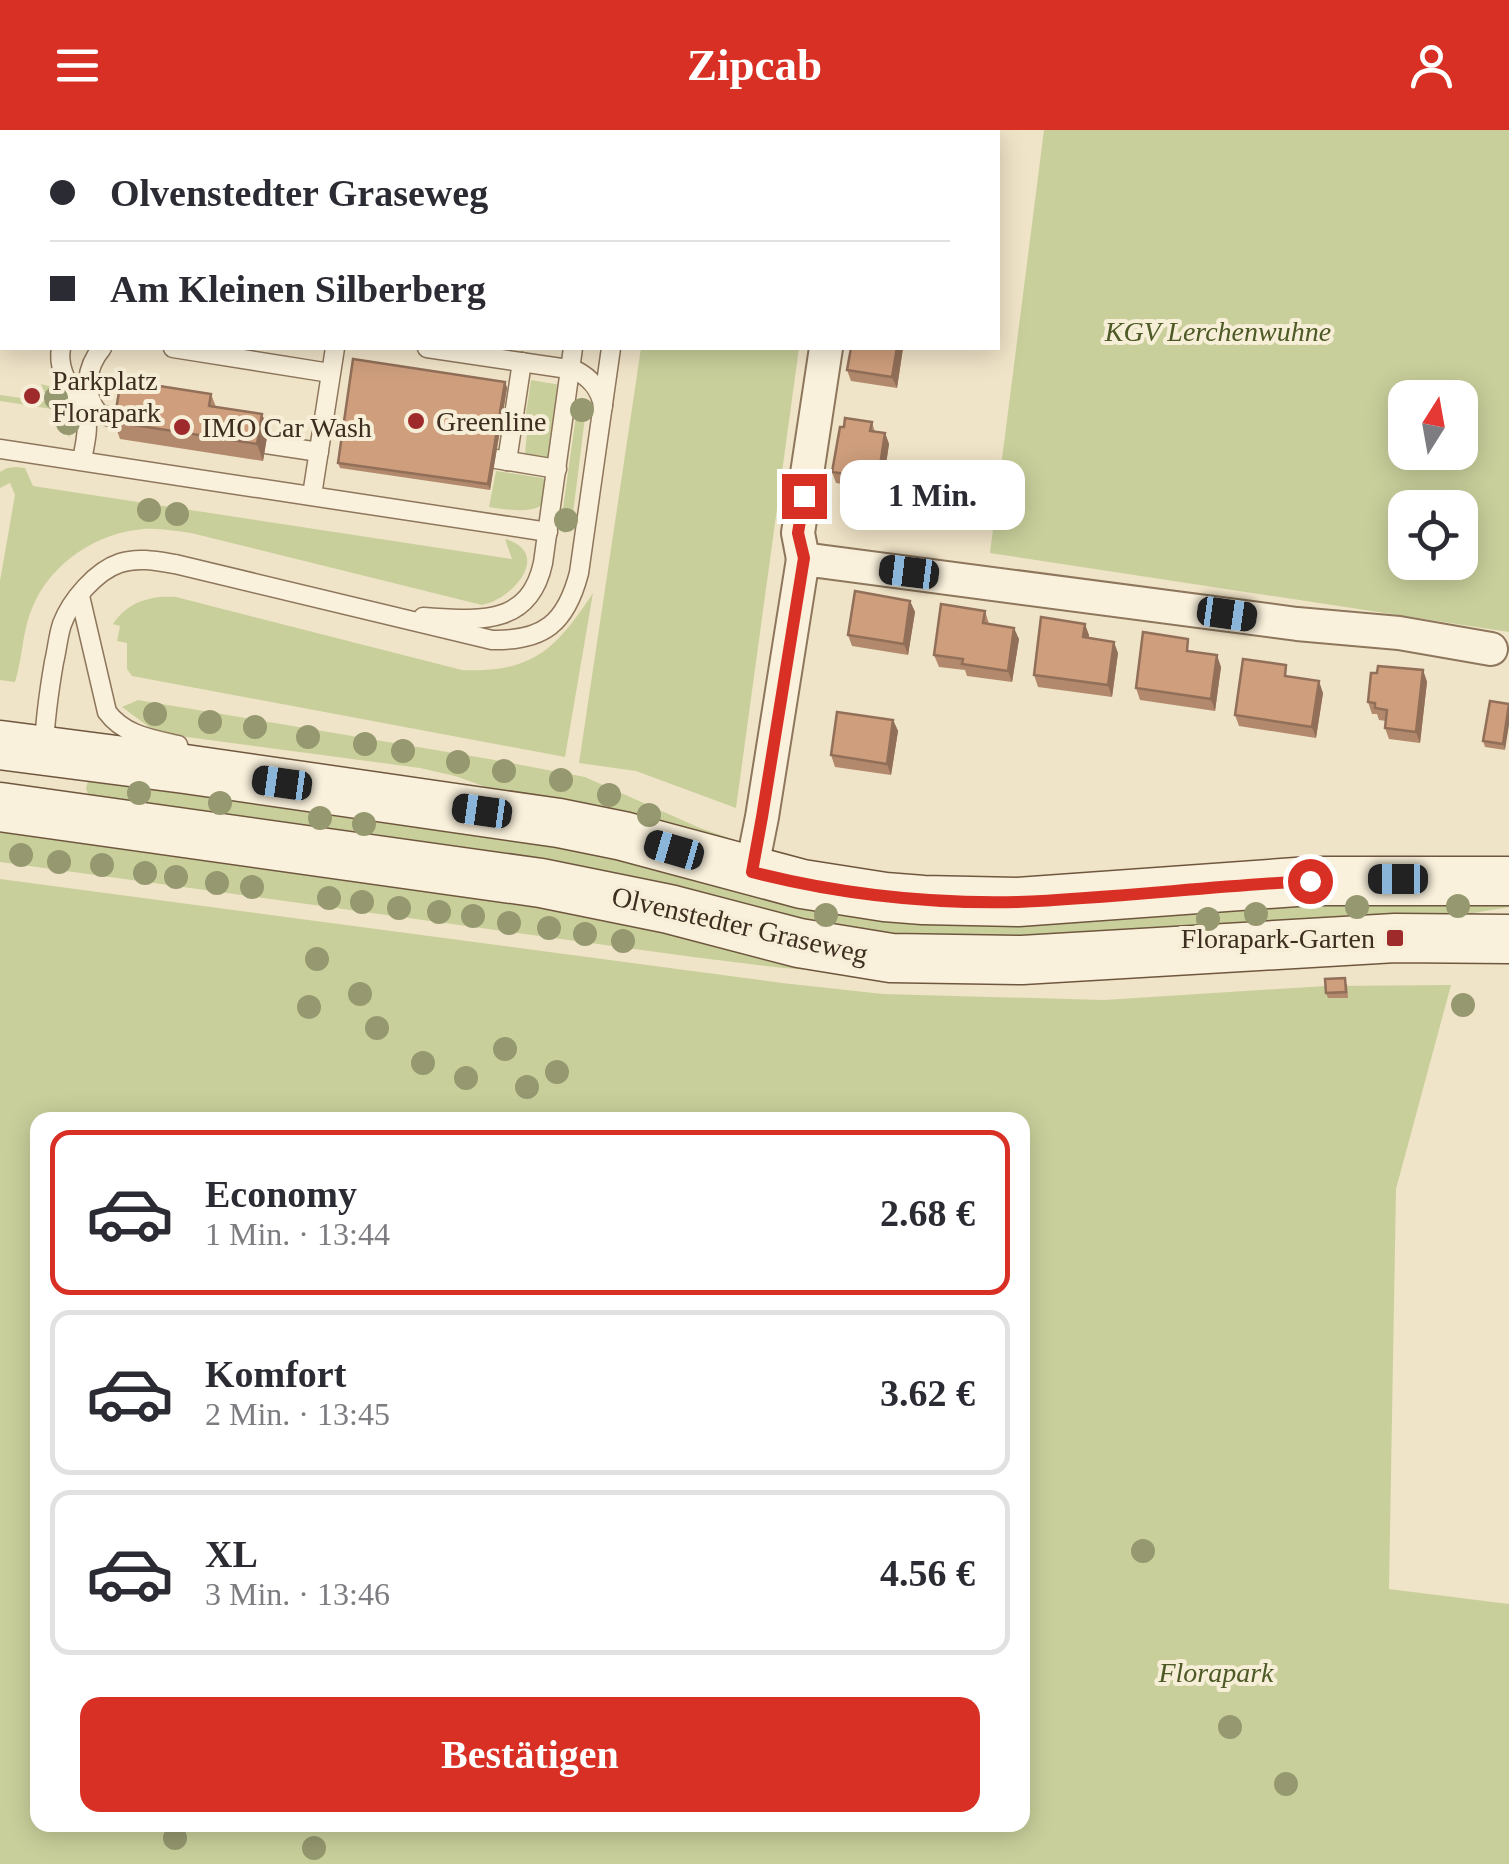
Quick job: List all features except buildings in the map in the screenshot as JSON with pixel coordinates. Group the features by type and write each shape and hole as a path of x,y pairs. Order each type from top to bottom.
{"main road":[{"name":"Olvenstedter Graseweg","path":"1509,881 1310,881 989,902 923,900 802,884 575,826 22,748 18,810 554,885 669,909 800,943 891,958 1022,960 1395,938 1509,939"}],"street":[{"path":"752,872 804,558 798,533 826,350"},
{"path":"804,558 1297,624 1399,633 1491,649"}],"lane":[{"path":"61,350 61,368 87,422 82,460"},
{"path":"101,350 90,366 89,397 100,415 123,420"},
{"path":"184,350 330,378 352,388"},
{"path":"312,495 334,350"},
{"path":"441,350 570,369 596,386 604,406"},
{"path":"382,615 485,618 510,612 537,584 548,532 573,350"},
{"path":"22,748 46,713 60,632 67,614 102,573 130,561 148,560 202,570 492,640 528,637 554,624 569,605 579,573 611,350"},
{"path":"522,362 501,460 556,469"},
{"path":"266,444 320,442 345,436"},
{"path":"0,449 548,532"},
{"path":"80,596 107,712 133,734 178,745 185,769"}],"green space":[{"name":"KGV Lerchenwuhne","path":"1044,130 1509,130 1509,632 990,553"},
{"path":"641,350 799,350 736,808 636,771 579,763"},
{"path":"531,380 561,385 551,459 525,453 527,434 523,433"},
{"path":"41,384 59,389 77,428 69,437 52,409 0,401 0,395 49,402"},
{"path":"577,408 586,409 571,530 565,533 560,530"},
{"path":"25,468 33,486 512,559 505,539 519,545 527,564 524,574 506,594 482,605 191,533 127,531 93,543 51,576 29,615 15,682 0,680 0,581 15,495 10,483 0,488 0,472"},
{"path":"496,471 543,478 547,483 546,500 528,510 489,507"},
{"path":"593,593 565,757 132,676 127,669 127,643 117,641 120,626 113,624 125,610 140,602 176,597 462,670 486,670 525,662 540,654 567,629"},
{"path":"138,700 585,777 738,841 735,848 503,793 420,768 172,735 149,727 122,707"},
{"path":"88,780 1127,912 1509,897 1509,907 1456,916 1057,941 896,939 89,796"},
{"path":"0,830 594,910 877,975 693,957 0,862"},
{"name":"Florapark","path":"0,879 883,994 1104,1000 1325,986 1451,985 1396,1189 1389,1589 1509,1604 1509,1864 0,1864"}],"place":[{"name":"Parkplatz Florapark","path":"32,396"},
{"name":"Greenline","path":"416,421"},
{"name":"IMO Car Wash","path":"182,427"},
{"name":"Florapark-Garten","path":"1395,938"}],"route":[{"path":"804,496 798,533 804,558 752,872 848,892 989,902 1310,881"}]}
